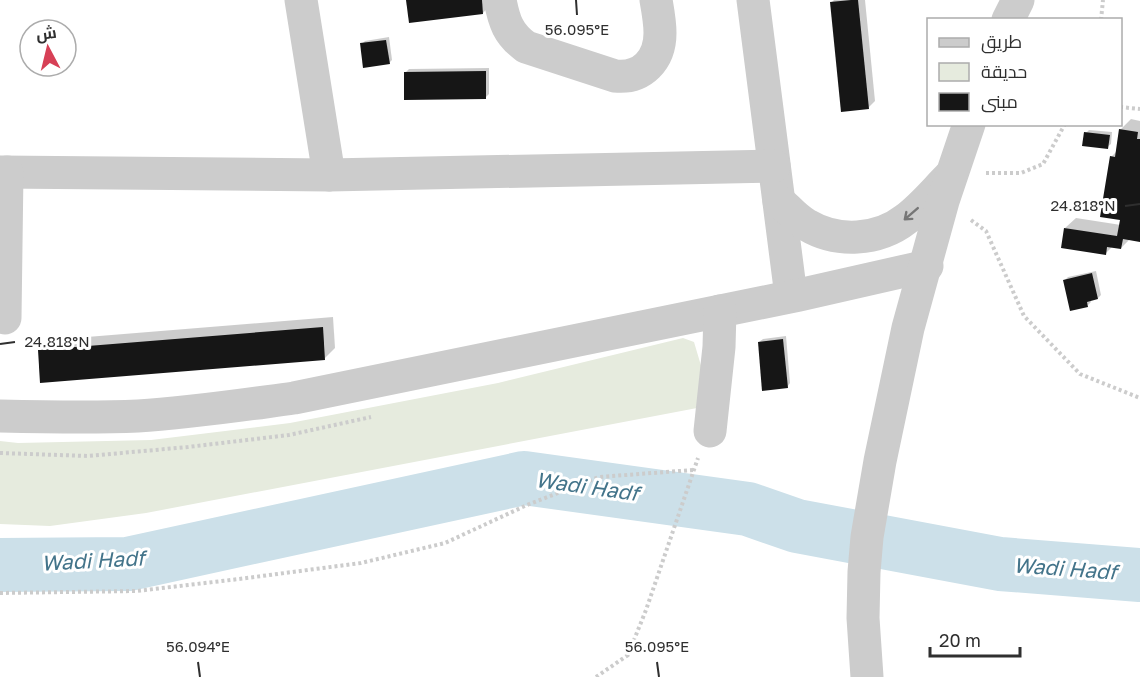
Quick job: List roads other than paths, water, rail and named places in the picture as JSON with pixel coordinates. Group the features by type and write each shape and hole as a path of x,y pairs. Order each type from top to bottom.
{"street":[{"path":"302,0 329,175"},
{"path":"500,0 506,25 518,41 526,46 623,77 646,69 658,48 660,32 656,0"},
{"path":"1009,18 1018,0"},
{"path":"760,3 774,166 791,296"},
{"path":"867,677 863,618 864,572 867,537 880,461 908,328 948,187 968,126"},
{"path":"5,318 3,172 329,175 774,166"},
{"path":"779,201 806,225 839,237 857,238 874,236 890,230 948,187"},
{"path":"0,416 62,418 140,416 217,409 294,398 927,266"},
{"path":"710,431 719,347 720,311"}],"waterway":[{"name":"Wadi Hadf","path":"0,565 128,564 524,478 748,509 797,526 1000,564 1140,575"}]}
